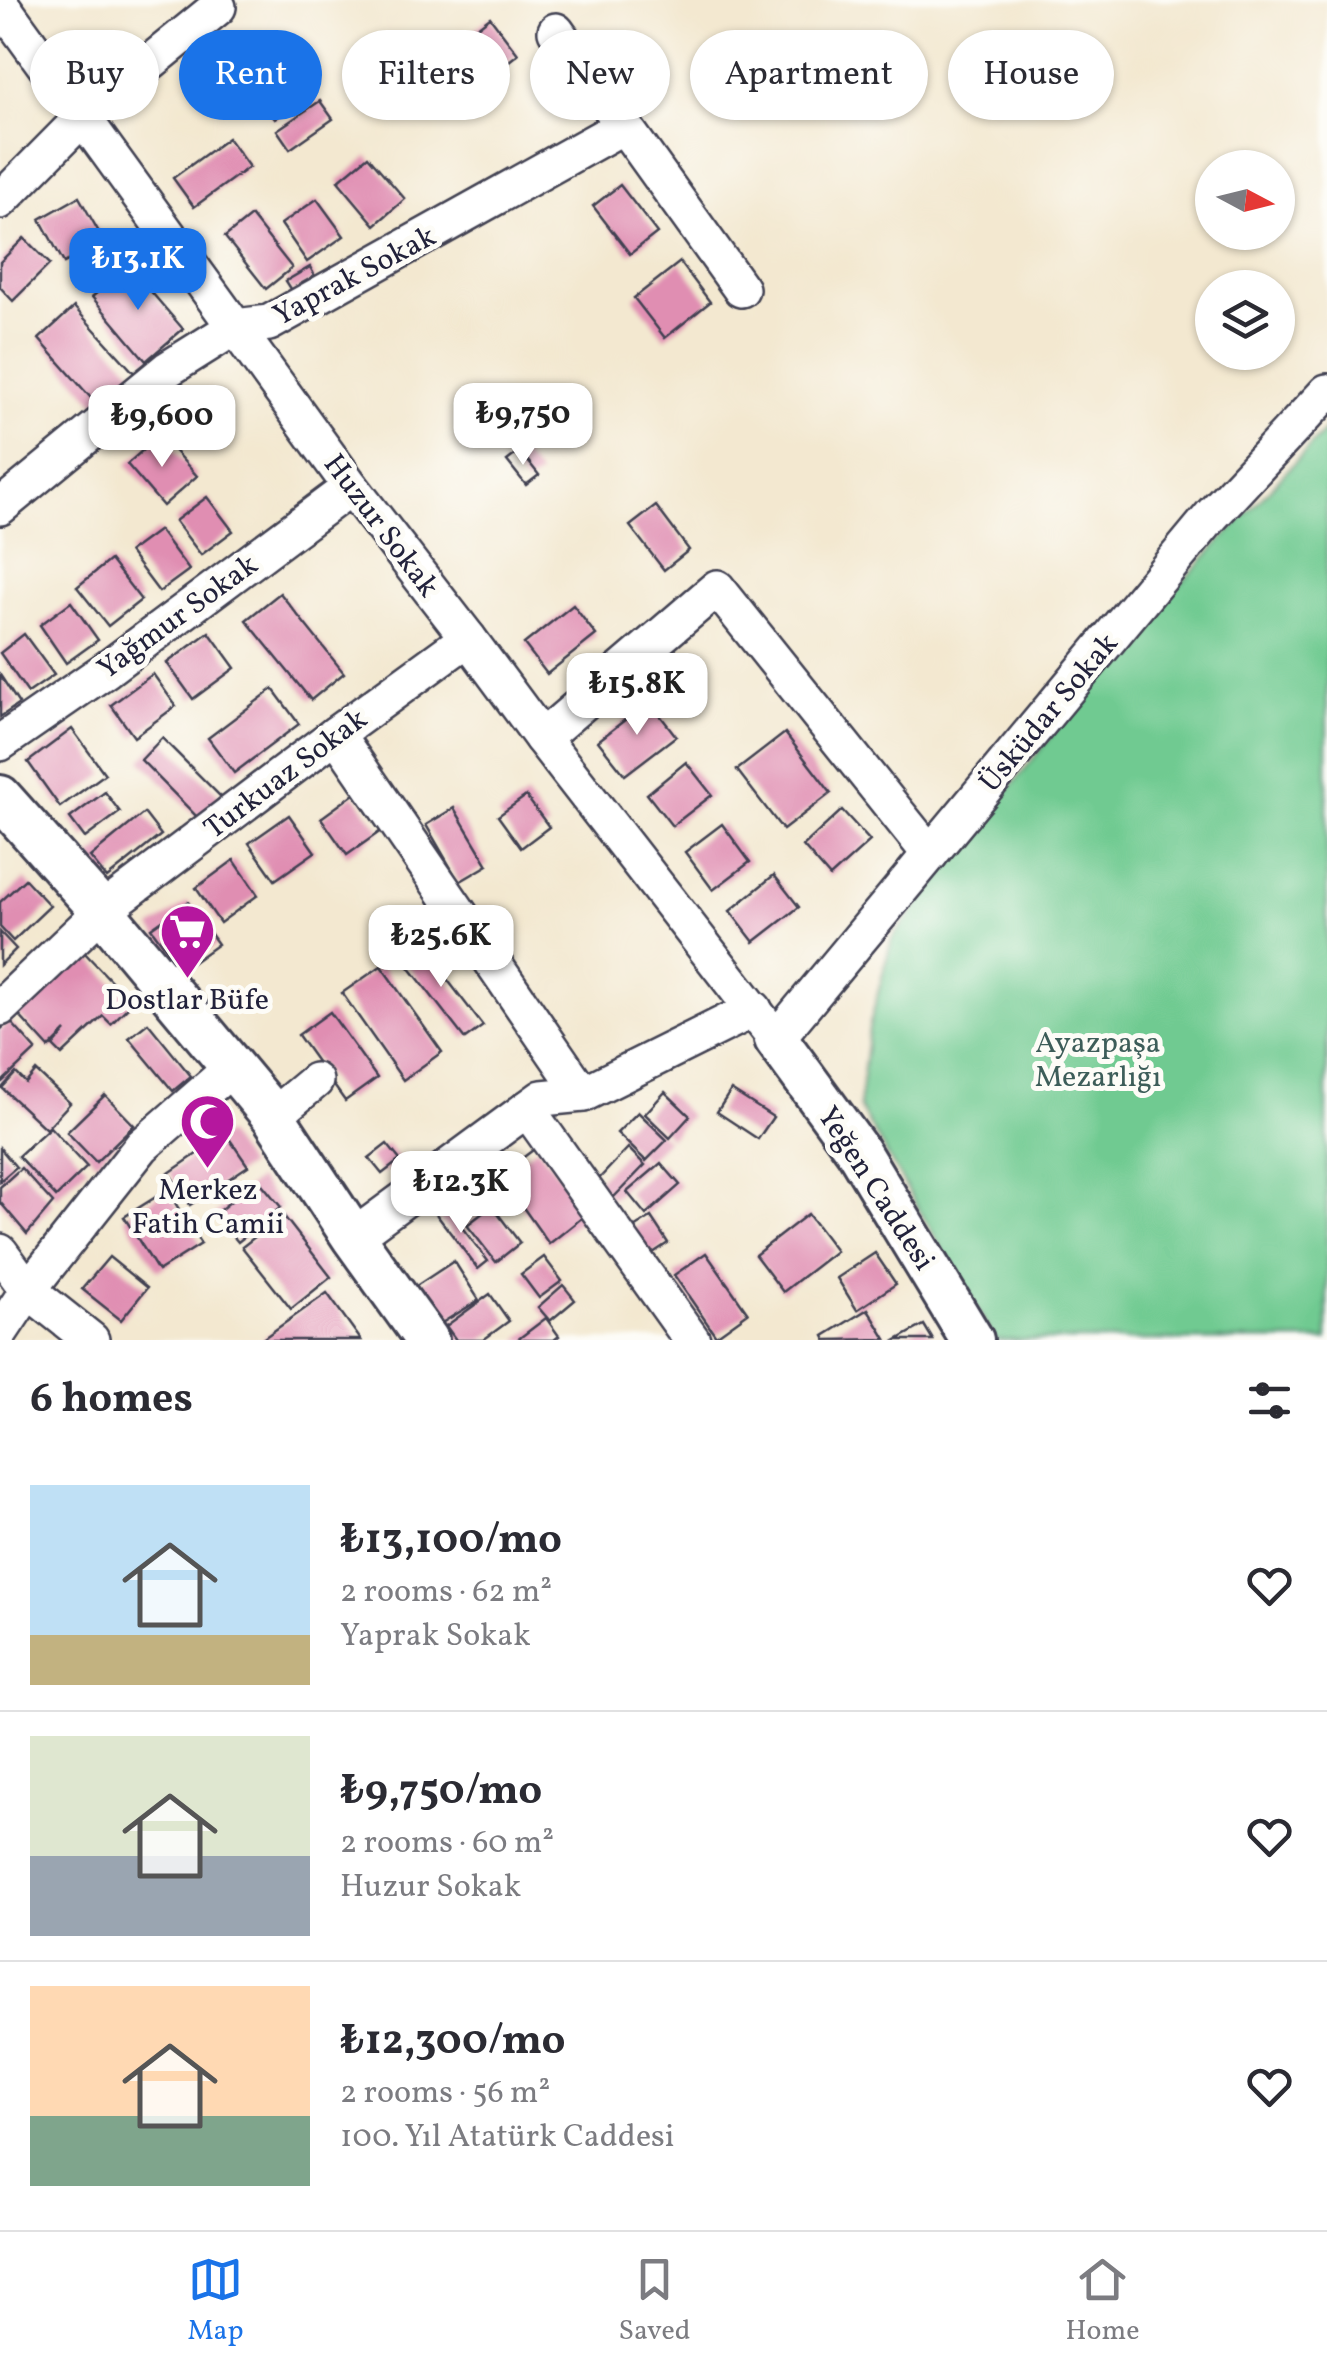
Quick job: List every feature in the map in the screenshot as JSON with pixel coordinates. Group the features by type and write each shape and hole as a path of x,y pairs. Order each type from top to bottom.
{"main road":[{"path":"0,797 234,1066 428,1340"},
{"name":"Yeğen Caddesi","path":"765,1024 857,1150 972,1340"}],"street":[{"name":"Huzur Sokak","path":"0,3 30,45"},
{"path":"159,56 218,7"},
{"path":"0,201 81,120"},
{"name":"Huzur Sokak","path":"84,120 351,487 765,1024"},
{"path":"620,120 741,289"},
{"name":"Yaprak Sokak","path":"0,507 168,369 235,327 269,324 624,126"},
{"name":"Üsküdar Sokak","path":"765,1024 930,854 1212,515 1327,392"},
{"name":"Yağmur Sokak","path":"0,743 107,669 351,487"},
{"path":"542,738 718,588 930,854"},
{"name":"Turkuaz Sokak","path":"0,1008 102,911 468,638"},
{"path":"336,734 583,1094"},
{"path":"353,1236 542,1098 583,1094 765,1024"},
{"path":"0,1332 28,1290 142,1146 234,1066"},
{"path":"273,1116 315,1081"},
{"path":"527,1109 692,1340"},
{"path":"0,1252 28,1290 91,1340"}],"green space":[{"name":"Ayazpaşa Mezarlığı","path":"1327,428 1327,1340 995,1340 859,1107 869,1028 892,938 1121,647"}],"building":[{"path":"490,17 500,30 473,30"},
{"path":"510,43 518,54 510,60"},
{"path":"322,104 333,119 290,149 277,130 292,120 322,120"},
{"path":"228,138 249,167 194,207 173,178"},
{"path":"368,156 405,199 375,225 338,181"},
{"path":"620,185 657,233 630,254 593,206"},
{"path":"79,197 104,241 64,263 40,219"},
{"path":"317,199 344,236 307,262 281,224"},
{"path":"251,216 292,268 266,289 225,237"},
{"path":"24,238 50,264 13,301 0,287 0,262"},
{"path":"680,262 710,302 665,338 634,298"},
{"path":"129,266 183,329 146,361 92,297"},
{"path":"310,267 316,278 293,292 286,281"},
{"path":"74,307 135,374 99,407 39,339"},
{"path":"160,435 197,476 163,506 127,464"},
{"path":"520,451 539,475 526,485 507,461"},
{"path":"207,497 233,531 201,555 175,521"},
{"path":"656,506 689,550 664,570 630,526"},
{"path":"159,530 189,570 159,592 129,552"},
{"path":"110,560 141,600 108,626 77,587"},
{"path":"280,593 344,673 311,700 246,620"},
{"path":"71,602 98,640 66,663 40,625"},
{"path":"573,605 596,635 547,674 524,644"},
{"path":"209,632 235,668 193,699 167,663"},
{"path":"24,634 54,675 28,693 0,653"},
{"path":"153,674 176,706 134,737 111,705"},
{"path":"0,675 19,704 0,717"},
{"path":"273,689 299,724 234,773 208,738"},
{"path":"649,701 676,736 625,775 598,741"},
{"path":"72,729 105,774 60,807 28,762"},
{"path":"785,733 831,793 783,830 737,770"},
{"path":"162,738 221,797 199,819 141,760"},
{"path":"686,762 712,795 672,826 647,794"},
{"path":"105,792 120,812 85,838 70,818"},
{"path":"354,794 381,831 347,855 321,818"},
{"path":"526,796 549,827 521,848 498,816"},
{"path":"454,808 488,865 459,882 426,825"},
{"path":"842,810 870,841 830,877 803,846"},
{"path":"144,813 161,835 107,878 90,857"},
{"path":"289,815 315,852 275,880 249,843"},
{"path":"722,824 750,862 713,890 685,852"},
{"path":"234,860 258,895 220,923 196,888"},
{"path":"774,875 799,907 754,942 730,911"},
{"path":"25,879 50,906 13,941 0,927 0,902"},
{"path":"188,902 218,944 182,970 151,928"},
{"path":"0,932 16,949 0,965"},
{"path":"417,940 483,1026 465,1039 399,954"},
{"path":"83,951 132,1003 111,1024 103,1016 62,1055 53,1046 66,1031 49,1048 17,1013"},
{"path":"381,966 442,1052 403,1080 342,993"},
{"path":"330,1012 377,1078 345,1101 298,1035"},
{"path":"10,1021 36,1050 2,1082 0,1030"},
{"path":"148,1023 191,1076 173,1091 129,1038"},
{"path":"36,1071 70,1103 46,1129 2,1088 16,1073 26,1083"},
{"path":"731,1090 773,1117 758,1139 717,1112"},
{"path":"665,1092 690,1116 670,1138 645,1114"},
{"path":"105,1095 134,1125 96,1162 67,1132"},
{"path":"638,1112 667,1140 646,1161 617,1133"},
{"path":"50,1127 87,1167 56,1197 18,1156"},
{"name":"Merkez Fatih Camii","path":"226,1134 248,1166 190,1205 169,1173"},
{"path":"387,1144 400,1160 382,1174 369,1158"},
{"path":"537,1147 588,1213 549,1244 500,1175"},
{"path":"0,1148 16,1167 0,1181"},
{"path":"628,1148 645,1165 612,1199 596,1182"},
{"path":"661,1163 680,1185 646,1215 627,1192"},
{"path":"21,1168 53,1203 27,1234 0,1202 0,1187"},
{"path":"258,1179 281,1207 238,1242 215,1214"},
{"path":"167,1190 201,1244 158,1271 124,1217"},
{"path":"443,1203 488,1261 478,1269 433,1210"},
{"path":"492,1206 520,1243 496,1262 467,1225"},
{"path":"808,1214 836,1251 783,1292 755,1255"},
{"path":"283,1215 331,1277 291,1309 242,1247"},
{"path":"651,1217 668,1243 647,1257 629,1231"},
{"path":"706,1253 748,1313 716,1336 674,1275"},
{"path":"875,1253 896,1284 857,1310 837,1278"},
{"path":"109,1257 147,1288 121,1320 82,1289"},
{"path":"544,1257 562,1281 539,1298 521,1274"},
{"path":"454,1261 479,1300 440,1324 416,1286"},
{"path":"563,1285 575,1300 550,1321 538,1307"},
{"path":"327,1293 361,1340 261,1340"},
{"path":"490,1294 509,1321 483,1340 456,1340 446,1326"},
{"path":"868,1309 886,1339 826,1340 824,1336"},
{"path":"546,1318 559,1336 554,1340 517,1340"},
{"path":"924,1325 933,1340 897,1340"}],"place":[{"name":"Dostlar Büfe","path":"187,980"},
{"name":"Merkez Fatih Camii","path":"208,1170"}]}
